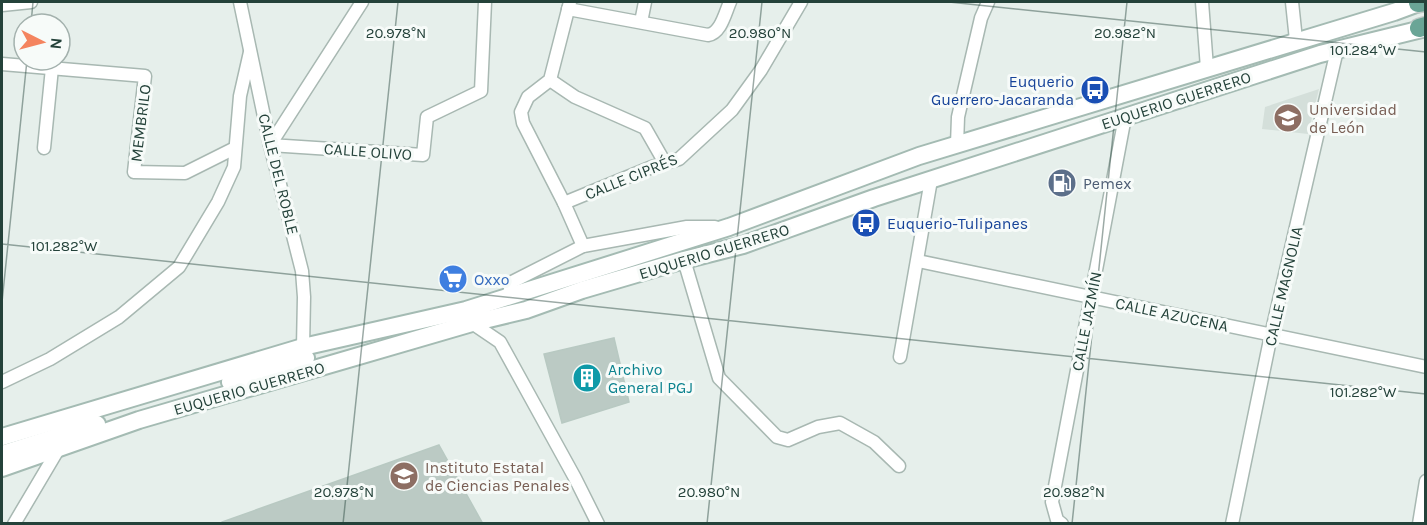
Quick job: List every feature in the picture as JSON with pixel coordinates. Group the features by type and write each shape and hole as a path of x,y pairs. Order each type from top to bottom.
{"main road":[{"name":"EUQUERIO GUERRERO","path":"2,437 303,347 466,310 729,227 919,156 1421,2"},
{"name":"EUQUERIO GUERRERO","path":"2,468 141,415 472,322 526,309 582,290 742,245 1125,117 1338,50 1423,28"},
{"path":"2,454 71,432 141,415 329,351 370,332"},
{"path":"59,448 71,432"}],"street":[{"path":"2,5 31,2"},
{"name":"CALLE DEL ROBLE","path":"240,2 270,145 302,271 303,347"},
{"path":"270,145 362,2"},
{"name":"CALLE OLIVO","path":"270,145 423,155 427,117 481,91 485,2"},
{"path":"641,22 645,2"},
{"path":"583,246 523,123 521,112 528,97 550,80 569,5 641,22 713,34 718,30 730,2"},
{"name":"CALLE CIPRÉS","path":"564,203 679,159 732,110 761,70 801,2"},
{"path":"957,145 961,106 981,18 988,2"},
{"path":"1202,2 1207,68"},
{"path":"1292,2 1296,40"},
{"name":"CALLE MAGNOLIA","path":"1232,524 1271,335 1338,50"},
{"path":"2,382 50,359 119,317 179,267 218,202 234,166 240,96 250,52"},
{"name":"MEMBRILO","path":"72,70 145,76 134,172 185,172 235,148"},
{"path":"44,148 52,72"},
{"path":"550,80 575,97 645,128 665,163"},
{"name":"CALLE JAZMÍN","path":"1057,522 1053,502 1125,117"},
{"path":"900,357 931,180"},
{"path":"508,297 512,282 583,246 687,227 729,227"},
{"path":"684,260 719,378 777,437 788,440 818,427 840,423 874,442 899,466"},
{"name":"CALLE AZUCENA","path":"918,261 1425,368"},
{"path":"472,322 500,342 598,524"},
{"path":"14,524 59,448"},
{"path":"1419,524 1425,481"}],"shaded area":[{"name":"Universidad de León","path":"1319,89 1308,134 1262,129 1265,107"}],"building":[{"name":"Archivo General PGJ","path":"614,338 629,402 562,423 544,354"},
{"name":"Instituto Estatal de Ciencias Penales","path":"439,445 483,524 222,524 222,522"}],"place":[{"name":"Euquerio Guerrero-Jacaranda","path":"1095,90"},
{"name":"Universidad de León","path":"1288,118"},
{"name":"Pemex","path":"1062,183"},
{"name":"Euquerio-Tulipanes","path":"866,223"},
{"name":"Oxxo","path":"453,279"},
{"name":"Archivo General PGJ","path":"587,378"},
{"name":"Instituto Estatal de Ciencias Penales","path":"404,476"}]}
